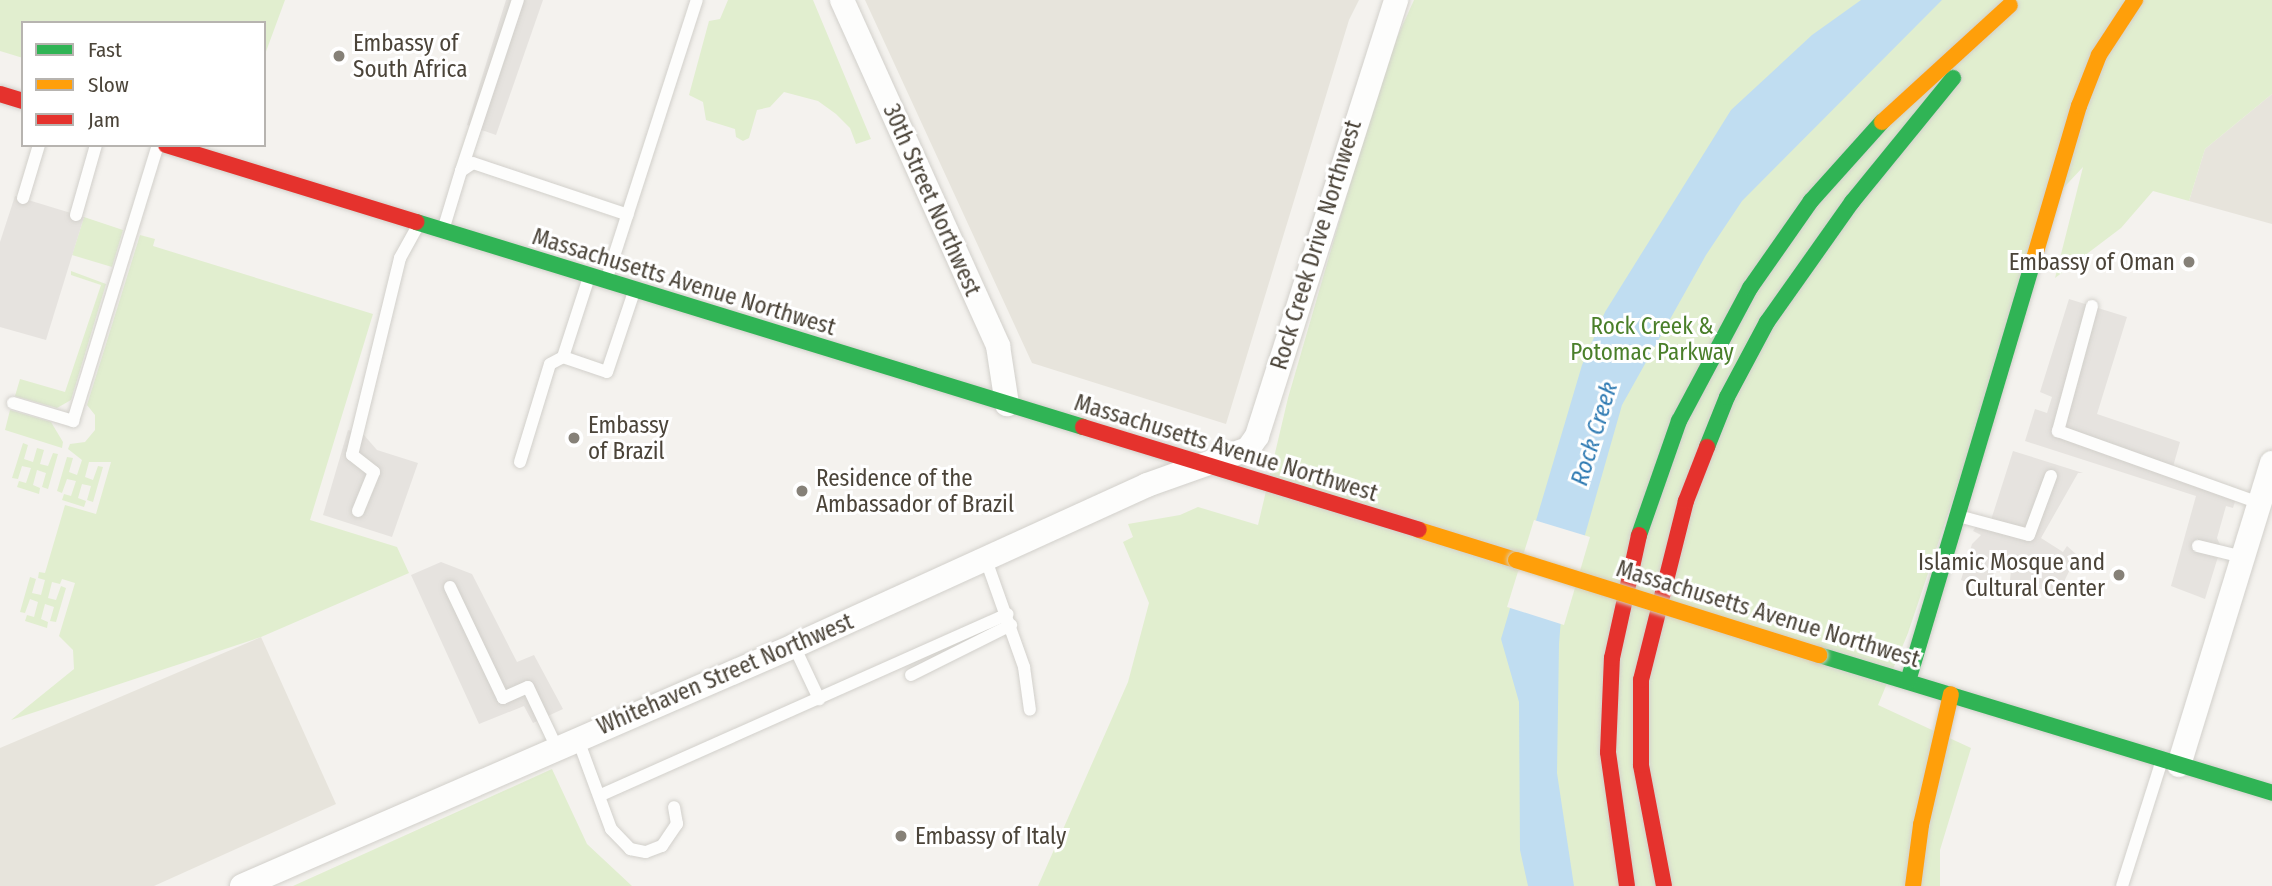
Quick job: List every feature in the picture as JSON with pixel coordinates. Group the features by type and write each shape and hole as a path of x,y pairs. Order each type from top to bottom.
{"main road":[{"path":"1908,681 2088,78 2135,0"},
{"path":"1627,886 1609,762 1612,658 1637,540 1679,421 1750,288 1811,201 1899,103 2012,3"},
{"path":"1664,886 1641,765 1641,680 1671,554 1707,444 1747,357 1794,279 2012,3"},
{"path":"0,94 21,100"},
{"name":"Massachusetts Avenue Northwest","path":"172,147 2272,793"},
{"path":"1913,886 1921,825 1951,694"}],"street":[{"name":"30th Street Northwest","path":"842,0 998,346 1007,404"},
{"name":"Rock Creek Drive Northwest","path":"1210,466 1248,449 1257,436 1396,0"},
{"path":"2170,763 2243,557 2272,463"},
{"name":"Whitehaven Street Northwest","path":"242,886 567,742 794,646 1147,485 1210,466"}],"lane":[{"path":"443,230 518,0"},
{"path":"606,282 697,0"},
{"path":"23,198 38,147"},
{"path":"76,215 95,147"},
{"path":"13,403 73,421 157,147"},
{"path":"461,171 472,163 628,215"},
{"path":"358,511 374,472 352,455 400,258 419,223"},
{"path":"563,358 590,277"},
{"path":"520,461 550,364 563,358 607,372 635,290"},
{"path":"2092,306 2058,431 2259,503"},
{"path":"1957,515 2029,535 2051,476"},
{"path":"2198,546 2243,557"},
{"path":"986,559 1009,620 1030,710"},
{"path":"450,587 503,698 528,687 601,795 617,839 630,849 646,852 672,835 677,824 674,807"},
{"path":"911,675 1009,620"},
{"path":"601,795 819,699 1009,620"},
{"path":"794,646 819,699"},
{"path":"2122,886 2170,763"}],"shaded area":[{"path":"506,0 543,0 496,135 467,125"},
{"path":"865,0 1359,0 1349,20 1226,424 1032,363"},
{"path":"2272,94 2272,224 2189,201 2205,149"},
{"path":"15,196 84,217 46,340 0,327 0,242"},
{"path":"2069,299 2127,317 2097,414 2180,442 2172,470 2238,492 2233,508 2226,506 2217,538 2221,547 2205,599 2171,586 2196,496 2025,441 2035,409 2047,413 2052,397 2040,392"},
{"path":"348,430 363,434 377,450 418,463 392,537 323,515"},
{"path":"2013,451 2083,473 2078,473 2041,538 2063,552 2067,546 2077,555 2058,594 2010,580 2011,570 1996,565 1989,590 1961,580 1972,544 1981,535 1973,531 1982,517 1991,520"},
{"path":"441,562 472,574 517,662 534,655 563,709 533,723 524,706 479,724 411,575"},
{"path":"261,637 336,804 154,886 0,886 0,748"}],"green space":[{"path":"0,0 285,0 266,52 266,21 21,21 21,57 0,51"},
{"path":"728,0 813,0 871,139 856,144 850,128 818,101 784,92 770,107 757,110 749,138 743,141 736,137 735,129 706,120 703,102 689,95 709,21 720,19"},
{"name":"Rock Creek & Potomac Parkway","path":"1414,0 2272,0 2272,94 2205,149 2189,201 2153,191 2121,228 2055,278 2083,167 2054,198 1908,633 1878,705 1971,748 1940,850 1940,886 1038,886 1128,682 1149,603 1123,542 1133,537 1128,524 1180,515 1198,507 1258,525 1288,398 1385,64"},
{"path":"84,217 123,230 112,267 72,255"},
{"path":"140,235 155,239 153,246 373,314 310,520 397,547 409,573 261,637 11,720 74,669 73,650 59,636 75,583 62,579 60,584 52,582 48,598 56,600 61,586 66,588 56,622 50,621 54,607 45,604 41,619 48,622 47,628 25,621 27,615 34,617 38,602 30,599 25,613 20,612 30,577 36,579 32,593 41,595 45,580 38,578 39,572 45,573 65,505 96,514 111,462 89,462 85,477 93,480 98,466 103,467 93,502 87,500 91,486 82,484 78,498 86,501 84,507 62,500 64,494 71,496 76,481 67,479 62,493 57,491 67,457 73,458 69,472 77,475 82,460 68,449 70,444 85,442 95,430 95,415 87,405"},
{"path":"71,271 106,284 71,400 57,408 15,396 20,379 65,392 101,285 71,275"},
{"path":"10,410 51,422 63,442 62,448 5,430"},
{"path":"23,443 28,445 24,459 33,462 37,448 44,450 40,464 48,466 53,453 58,454 48,489 42,487 46,473 37,470 33,485 40,488 39,494 17,487 19,481 26,483 31,468 22,466 18,479 12,478"},
{"path":"552,769 587,844 632,886 293,886"}],"water":[{"name":"Rock Creek","path":"1861,0 1942,0 1742,201 1706,255 1622,405 1561,619 1557,773 1574,886 1528,886 1520,850 1519,702 1501,639 1582,365 1605,312 1731,110 1812,35"}],"pier":[{"path":"1534,520 1590,537 1564,625 1507,607"}],"traffic: fast":[{"path":"1707,447 1727,397 1767,322 1852,202 1953,78"},
{"path":"1639,535 1679,421 1750,288 1811,201 1882,122"},
{"path":"416,222 1083,427"},
{"path":"1908,681 2033,262"},
{"path":"1819,655 2272,793"}],"traffic: slow":[{"path":"2033,262 2079,106 2099,55 2135,0"},
{"path":"1882,122 2010,5"},
{"path":"1419,530 1516,560"},
{"path":"1516,560 1819,655"},
{"path":"1913,886 1921,825 1951,694"}],"traffic: jam":[{"path":"0,94 21,100"},
{"path":"172,147 416,222"},
{"path":"1083,427 1419,530"},
{"path":"1664,886 1641,765 1641,680 1686,501 1707,447"},
{"path":"1627,886 1608,752 1612,658 1639,535"}],"place":[{"name":"Embassy of South Africa","path":"339,56"},
{"name":"Embassy of Oman","path":"2189,262"},
{"name":"Embassy of Brazil","path":"574,438"},
{"name":"Residence of the Ambassador of Brazil","path":"802,491"},
{"name":"Islamic Mosque and Cultural Center","path":"2119,575"},
{"name":"Embassy of Italy","path":"901,836"}]}
